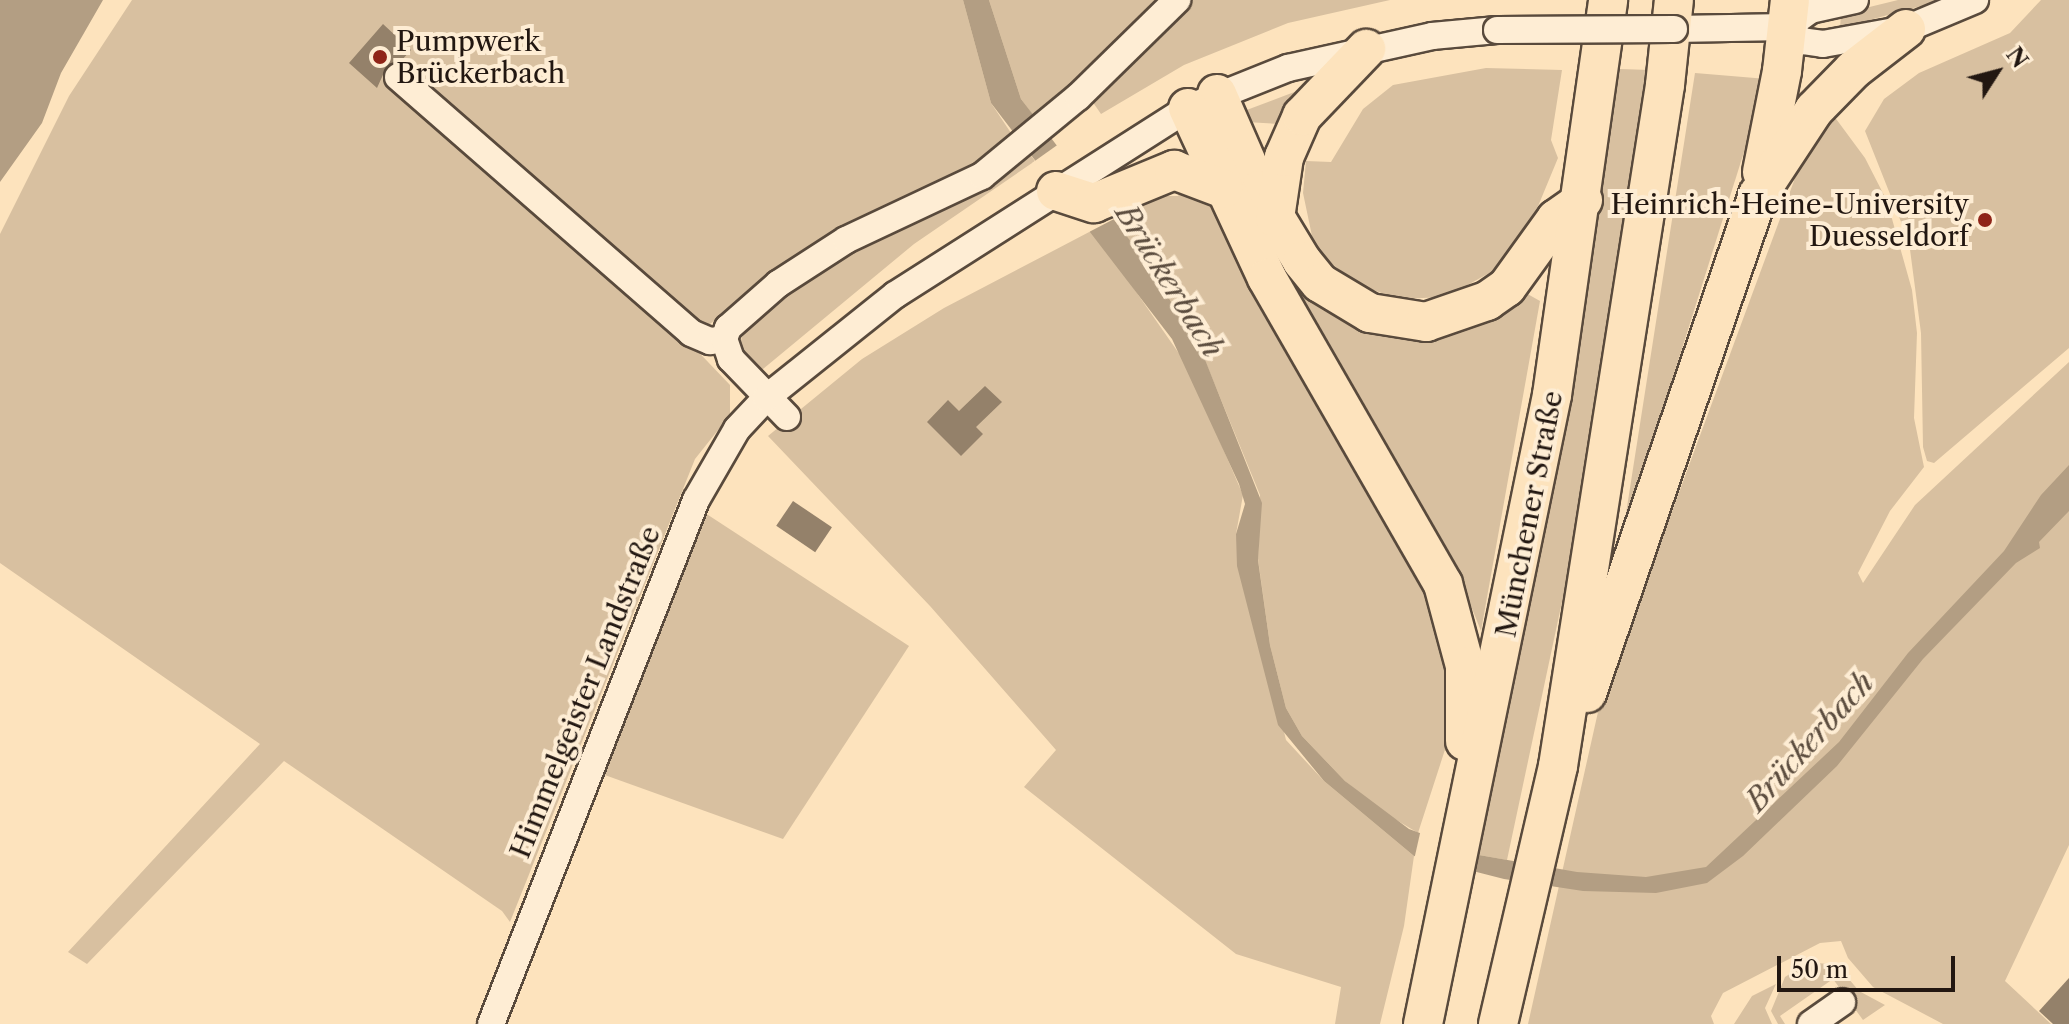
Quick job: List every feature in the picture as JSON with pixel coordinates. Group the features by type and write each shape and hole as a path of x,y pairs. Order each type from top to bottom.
{"highway":[{"name":"Münchener Straße","path":"1423,1024 1451,901 1464,790 1540,457 1583,200 1608,0"},
{"path":"1498,1024 1513,971 1558,766 1665,85 1674,0"},
{"path":"1558,766 1571,739 1758,195 1788,13"},
{"path":"1758,195 1814,110 1853,70 1906,29"},
{"path":"1275,218 1284,157 1302,116 1366,49"},
{"path":"1202,101 1320,283 1370,313 1426,322 1471,309 1507,287 1556,219 1583,200"},
{"path":"1202,101 1224,189 1267,278 1443,584 1465,666 1468,724 1464,790"},
{"path":"1056,191 1094,203 1151,176 1187,172 1224,189"}],"street":[{"path":"787,417 738,369 724,339 728,328 767,293 824,255 982,176 1068,106 1135,32 1177,0"},
{"path":"1855,0 1788,13 1802,41 1823,44 1906,29 1975,0"},
{"name":"Himmelgeister Landstraße","path":"491,1024 696,500 737,429 766,398 895,295 1125,145 1202,101 1288,68 1366,49 1497,30 1743,28 1788,13"},
{"path":"398,77 691,333 710,341 724,339"},
{"path":"1811,1024 1842,1002"}],"shaded area":[{"path":"0,0 103,0 61,73 42,123 0,182"},
{"path":"132,0 963,0 991,103 1013,136 980,164 786,264 710,324 694,327 687,340 730,385 730,415 695,459 510,922 502,911 284,761 87,964 68,952 260,744 0,563 0,234 69,96"},
{"path":"963,0 989,0 1021,99 1145,260 1202,352 1262,503 1258,560 1270,645 1286,708 1302,736 1345,781 1409,829 1479,855 1577,872 1646,877 1706,867 1839,742 1908,653 2004,551 2041,495 2069,465 2069,511 2039,542 2040,548 2016,563 1923,659 1837,766 1743,856 1707,883 1656,893 1583,891 1504,879 1414,856 1324,781 1278,725 1237,566 1236,534 1245,504 1239,484 1172,339 991,103"},
{"path":"989,0 1158,0 1035,118 1021,99"},
{"path":"1192,0 1390,0 1288,23 1184,65 1101,114 1092,101"},
{"path":"1898,0 1943,0 1840,28 1841,14"},
{"name":"Heinrich-Heine-University Duesseldorf","path":"2041,0 2069,0 2069,348 1934,463 1927,461 1923,447 1921,333 1909,242 1865,131 1884,99 1919,73 2010,33"},
{"path":"1486,68 1562,70 1551,140 1558,158 1529,228 1491,272 1446,297 1398,299 1357,284 1327,260 1312,236 1303,193 1306,161 1331,162 1363,109 1393,85"},
{"path":"1620,69 1650,70 1563,597 1507,860 1479,855 1557,465"},
{"path":"1695,73 1767,79 1622,539"},
{"path":"1297,91 1279,124 1246,122 1236,114"},
{"path":"1831,112 1865,158 1887,201 1912,290 1917,333 1914,418 1924,467 1890,511 1858,573 1863,583 1915,505 2069,362 2069,845 2005,981 2051,1024 1943,1024 1873,987 1848,958 1841,941 1820,943 1723,993 1711,1016 1714,1024 1528,1024 1598,712 1812,132"},
{"path":"1029,153 1035,161 914,244 763,369 749,367 739,347 742,337 770,305 841,255 997,180"},
{"path":"1185,184 1216,211 1444,618 1452,728 1418,833 1380,810 1345,781 1302,736 1286,708 1270,645 1258,559 1260,495 1197,341 1115,220 1162,196 1178,196"},
{"path":"1093,230 1187,365 1243,495 1236,534 1286,740 1324,781 1414,856 1404,926 1380,1024 1335,1024 1341,987 1236,954 1024,787 1056,750 930,606 768,436 862,359 944,308"},
{"path":"1303,288 1328,311 1362,329 1413,339 1450,335 1480,324 1524,292 1540,301 1481,631 1457,571 1293,293"},
{"path":"702,511 909,646 783,839 602,774"},
{"path":"1808,962 1837,965 1859,991 1885,1005 1863,1020 1833,979 1780,1016 1785,1024 1778,1024 1771,1011 1785,977"},
{"path":"1776,984 1765,1008 1772,1024 1734,1024 1752,996"}],"pier":[{"path":"1063,141 1118,217 1089,232 1032,163"},
{"path":"1421,829 1480,851 1475,877 1414,860"}],"building":[{"name":"Pumpwerk Brückerbach","path":"383,24 411,50 401,61 387,66 377,88 349,63"},
{"path":"985,386 1002,402 976,427 983,434 961,456 927,422 948,400 959,411"},
{"path":"793,501 832,527 815,552 776,526"},
{"path":"2069,978 2069,1024 2053,1024 2039,1011"}],"place":[{"name":"Pumpwerk Brückerbach","path":"380,57"},
{"name":"Heinrich-Heine-University Duesseldorf","path":"1985,220"}],"water label":[{"name":"Brückerbach","path":"1169,281"},
{"name":"Brückerbach","path":"1810,742"}]}
